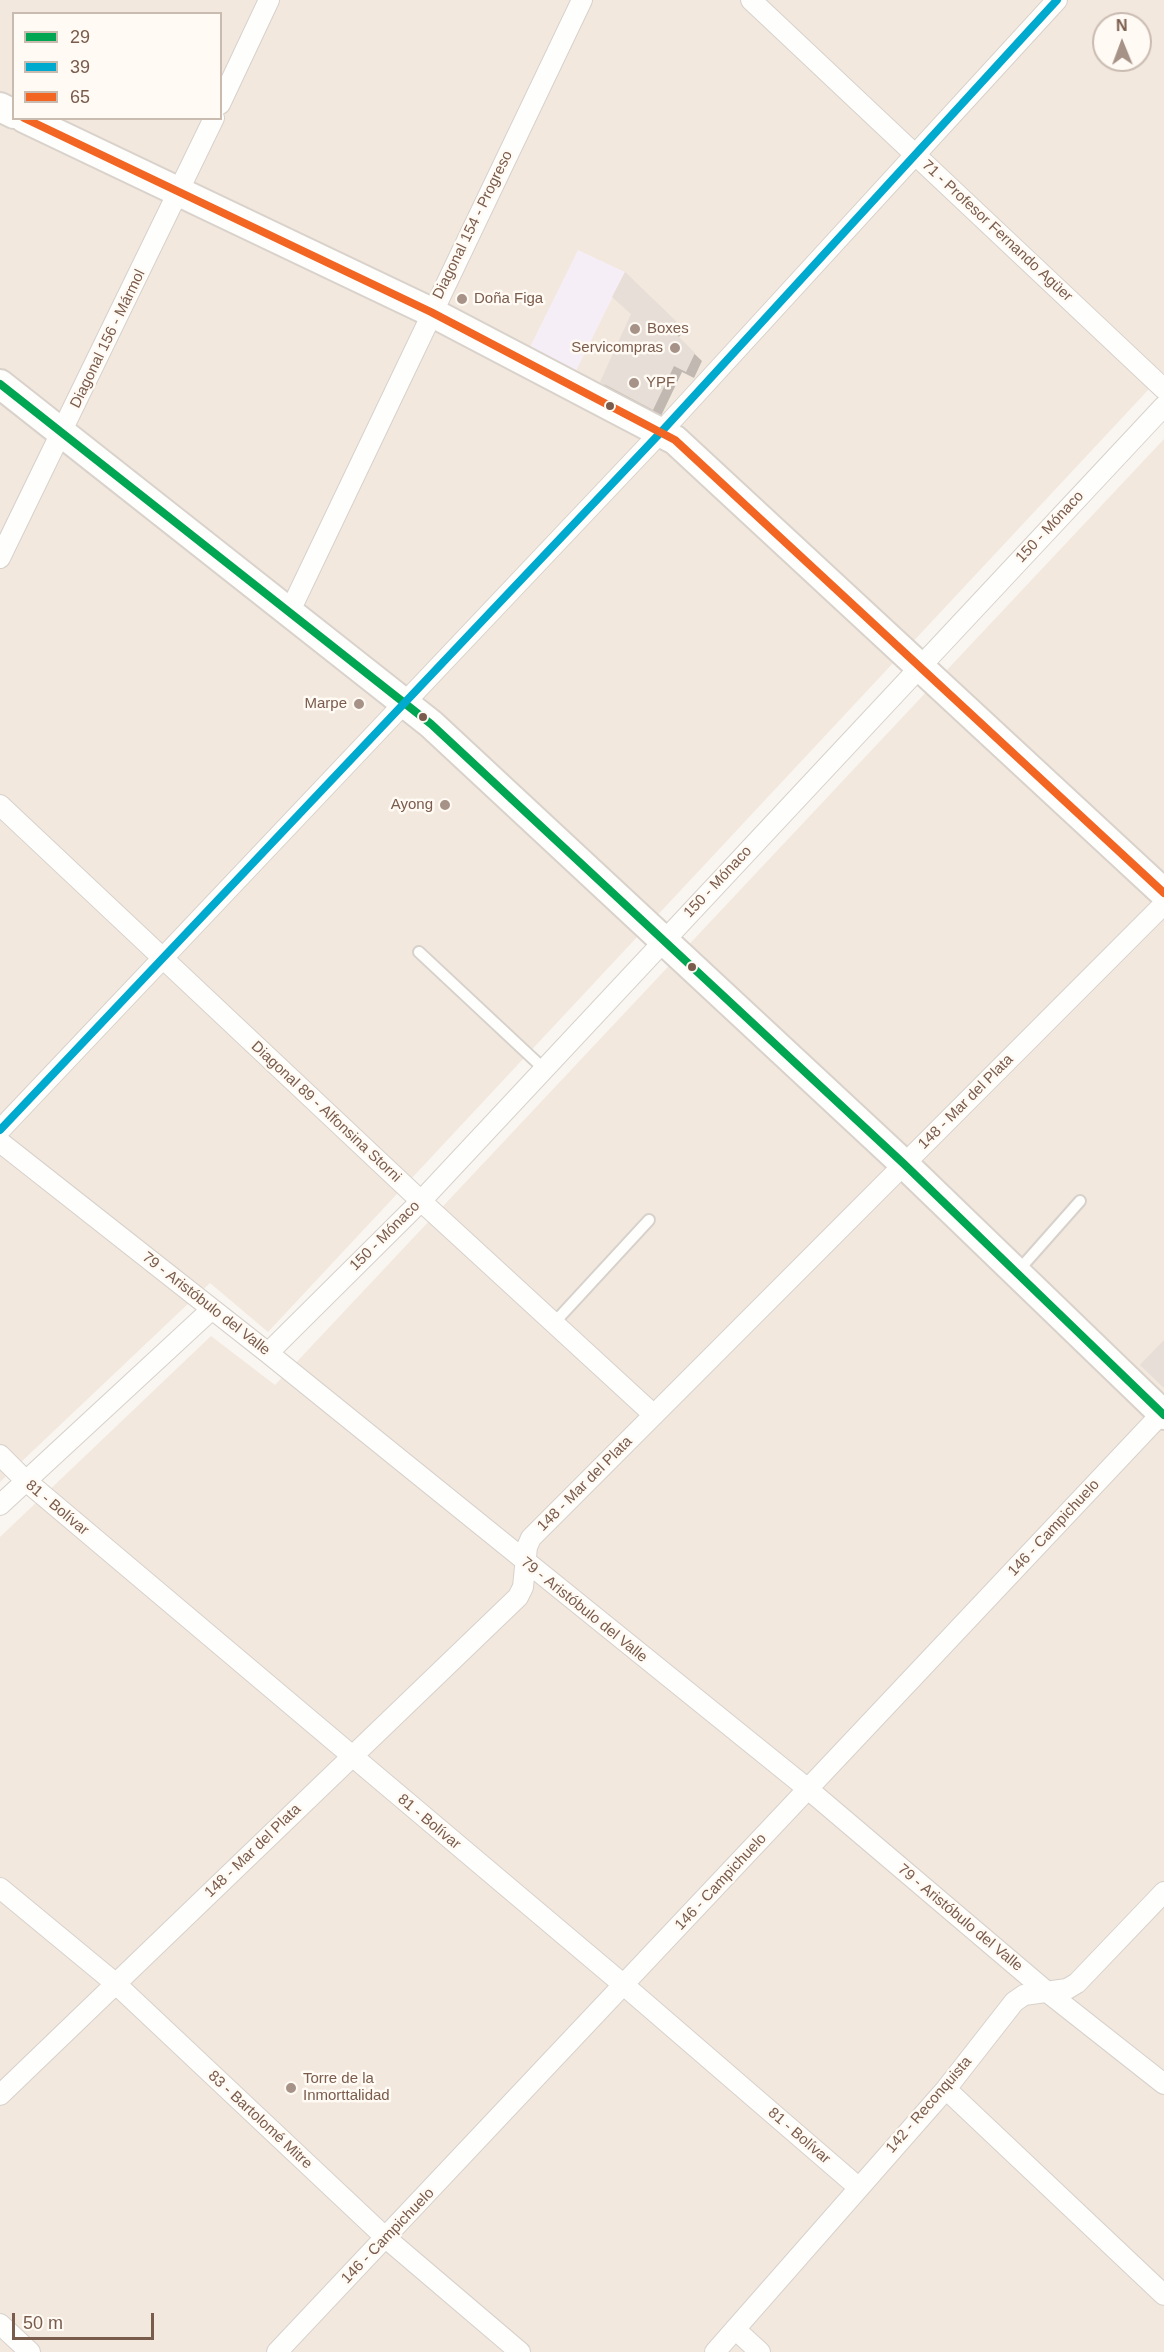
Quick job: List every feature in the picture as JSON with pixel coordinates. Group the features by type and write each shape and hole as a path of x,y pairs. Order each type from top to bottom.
{"street":[{"path":"222,100 269,0"},
{"name":"Diagonal 154 - Progreso","path":"289,613 582,0"},
{"name":"71 - Profesor Fernando Agüer","path":"751,0 1164,389"},
{"path":"0,1130 662,431 1057,0"},
{"path":"28,120 431,312 662,431 675,440 1164,893"},
{"name":"Diagonal 156 - Mármol","path":"0,558 213,120"},
{"path":"0,384 404,702 664,939 904,1164 1163,1413"},
{"name":"150 - Mónaco","path":"268,1353 421,1200 1164,406"},
{"name":"Diagonal 89 - Alfonsina Storni","path":"0,805 161,958 654,1415"},
{"name":"148 - Mar del Plata","path":"0,2095 518,1597 523,1587 531,1539 1164,904"},
{"name":"79 - Aristóbulo del Valle","path":"0,1142 268,1353 807,1789 1046,1991 1164,2084"},
{"path":"0,1505 212,1309"},
{"name":"146 - Campichuelo","path":"277,2352 625,1986 807,1789 1163,1413"},
{"name":"81 - Bolívar","path":"0,1455 25,1480 625,1986 858,2187"},
{"name":"83 - Bartolomé Mitre","path":"0,1888 115,1983 386,2238 520,2352"},
{"name":"142 - Reconquista","path":"715,2352 946,2089 1014,2002 1023,1995 1066,1989 1084,1978 1164,1892"},
{"path":"946,2089 1164,2295"},
{"path":"0,2324 30,2352"},
{"path":"735,2329 760,2352"}],"lane":[{"path":"419,952 543,1068"},
{"path":"1016,1273 1080,1201"},
{"path":"554,1323 649,1220"}],"shaded area":[{"path":"0,0 1164,0 1164,373 268,1332 210,1283 0,1482"},
{"path":"578,250 625,272 574,375 528,351"},
{"path":"1164,439 1164,2352 0,2352 0,1537 211,1336 275,1385"}],"building":[{"path":"625,272 678,323 672,330 695,353 686,372 674,366 653,410 600,382 631,314 612,297"},
{"path":"1164,1340 1164,1388 1140,1365"}],"transit line":[{"name":"39","path":"0,1130 662,431 1057,0"},
{"name":"65","path":"28,120 431,312 675,440 1164,893"},
{"name":"29","path":"0,384 431,724 904,1164 1164,1415"}],"place":[{"name":"Doña Figa","path":"462,299"},
{"name":"Boxes","path":"635,329"},
{"name":"Servicompras","path":"675,348"},
{"name":"YPF","path":"634,383"},
{"name":"Marpe","path":"359,704"},
{"name":"Ayong","path":"445,805"},
{"name":"Torre de la Inmorttalidad","path":"291,2088"}]}
